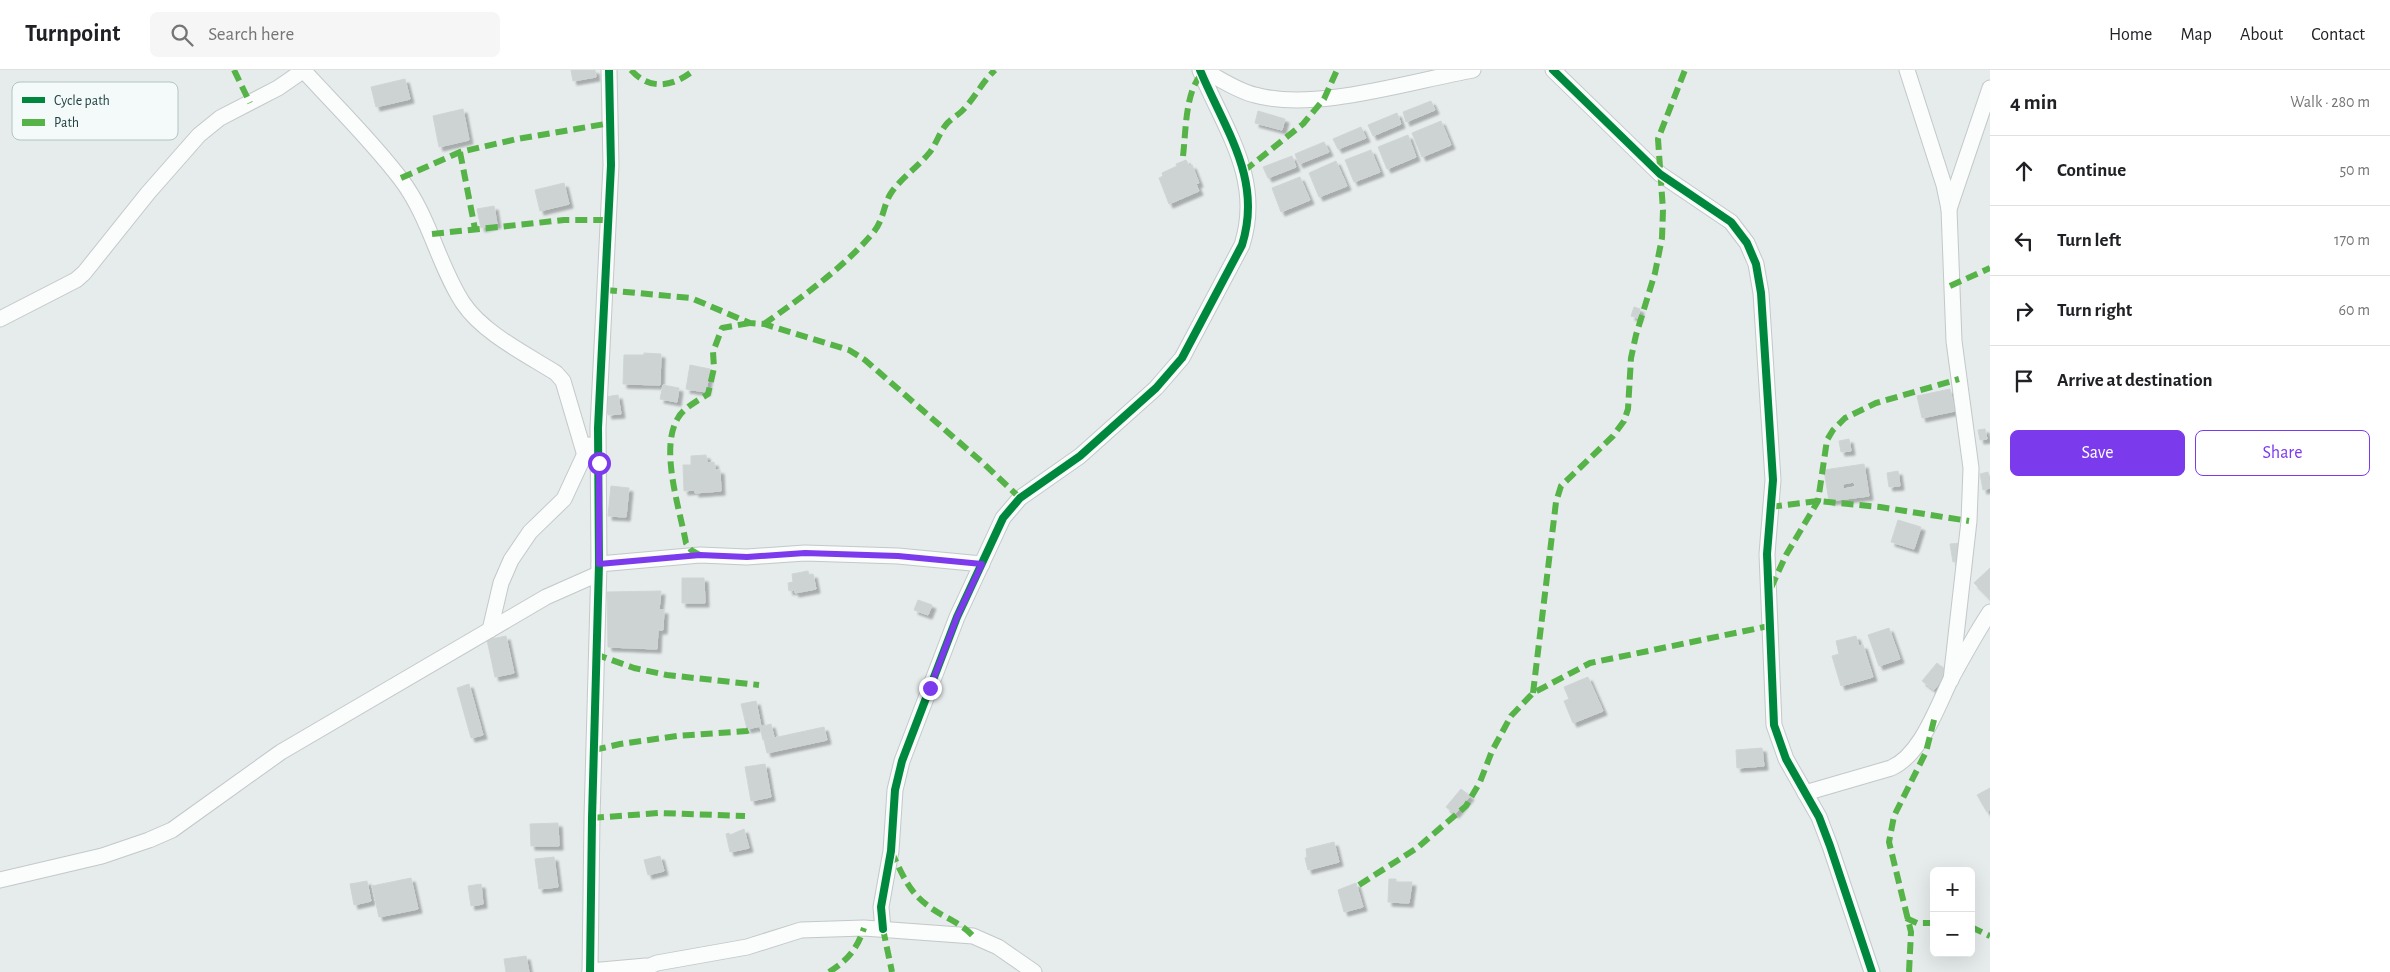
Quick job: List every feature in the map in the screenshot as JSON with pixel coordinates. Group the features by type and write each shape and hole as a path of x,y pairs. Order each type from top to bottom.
{"street":[{"path":"0,319 76,280 84,273 148,193 199,135 220,118 278,88 304,70 400,178 425,218 456,292 464,305 500,338 556,373 563,380 584,452"},
{"path":"610,70 611,165 598,428 599,569 590,972 641,969 726,953 801,930 883,929 972,936 998,947 1034,972"},
{"path":"1202,70 1253,95 1280,100 1316,100 1473,70"},
{"path":"883,929 881,907 891,851 895,790 902,761 957,617 1003,518 1020,498 1080,456 1156,388 1182,358 1242,245 1248,226 1250,201 1244,171 1202,70"},
{"path":"1553,70 1660,174 1732,222 1747,243 1756,264 1762,293 1773,480 1767,554 1774,725 1786,759 1819,817 1872,972"},
{"path":"1907,70 1944,185 1949,209 1954,341 1971,468 1969,521 1951,680"},
{"path":"1949,209 1990,88"},
{"path":"490,630 501,583 511,560 530,532 564,500 584,452 598,428"},
{"path":"0,880 102,856 172,830 281,752 546,597 599,569 700,555 747,557 805,553 898,556 982,564"},
{"path":"1805,792 1891,768 1902,762 1935,716 1951,680 1990,612"}],"building":[{"path":"571,70 595,70 596,77 573,81"},
{"path":"405,79 410,99 376,107 371,87"},
{"path":"1431,101 1435,110 1406,122 1403,112"},
{"path":"463,109 469,140 439,147 433,116"},
{"path":"1258,111 1285,119 1282,130 1255,123"},
{"path":"1397,113 1401,124 1373,136 1368,125"},
{"path":"1441,121 1451,145 1422,157 1412,133"},
{"path":"1361,127 1366,138 1338,149 1333,139"},
{"path":"1408,135 1416,157 1387,169 1378,147"},
{"path":"1324,142 1329,152 1299,164 1295,154"},
{"path":"1371,150 1380,172 1354,182 1345,160"},
{"path":"1292,156 1296,167 1268,178 1263,167"},
{"path":"1186,160 1189,166 1192,165 1199,183 1196,184 1199,191 1169,204 1159,178 1163,176 1162,173"},
{"path":"1336,161 1347,186 1319,197 1309,173"},
{"path":"1300,177 1310,200 1281,212 1272,188"},
{"path":"564,183 569,204 540,211 535,190"},
{"path":"494,206 497,224 481,228 477,209"},
{"path":"1634,307 1640,309 1638,318 1631,316"},
{"path":"644,353 661,354 660,385 623,384 624,355 644,355"},
{"path":"690,365 710,369 706,392 686,389"},
{"path":"663,385 679,388 677,402 660,399"},
{"path":"1950,389 1955,411 1922,418 1917,396"},
{"path":"618,395 621,414 608,415 605,397"},
{"path":"1985,429 1987,439 1980,440 1978,430"},
{"path":"1849,439 1851,451 1841,452 1839,441"},
{"path":"706,455 707,463 714,462 715,470 720,470 721,491 695,493 695,490 684,491 683,465 691,465 691,456"},
{"path":"1864,464 1869,496 1829,501 1824,470","holes":["1854,482 1855,487 1843,489 1843,484"]},
{"path":"1898,471 1900,486 1889,487 1887,473"},
{"path":"1988,472 1990,488 1983,490 1980,474"},
{"path":"611,486 629,488 626,517 608,516"},
{"path":"1898,520 1921,527 1914,549 1891,542"},
{"path":"1961,543 1963,560 1953,562 1950,544"},
{"path":"1990,568 1990,598 1989,598 1974,583"},
{"path":"808,571 809,575 813,574 816,589 795,593 794,590 789,591 788,583 793,582 792,574"},
{"path":"682,578 704,578 705,603 682,603"},
{"path":"661,591 659,610 664,610 663,630 658,630 657,649 608,647 607,592"},
{"path":"918,600 932,605 928,615 914,610"},
{"path":"1889,628 1900,659 1879,666 1868,635"},
{"path":"506,636 514,673 495,677 487,640"},
{"path":"1856,636 1859,646 1863,645 1873,677 1841,686 1832,656 1839,654 1836,641"},
{"path":"1937,663 1948,672 1934,690 1922,681"},
{"path":"1588,677 1603,711 1573,723 1564,701 1569,699 1564,687"},
{"path":"469,684 483,735 471,738 457,688"},
{"path":"756,701 761,726 747,729 741,704"},
{"path":"771,724 774,737 763,740 760,727"},
{"path":"824,727 827,740 767,753 764,740"},
{"path":"1762,748 1764,766 1737,768 1736,750"},
{"path":"765,764 771,797 751,801 745,767"},
{"path":"1990,788 1990,810 1987,812 1977,795"},
{"path":"1461,789 1470,796 1455,814 1446,807"},
{"path":"558,823 559,846 531,846 530,824"},
{"path":"744,829 749,848 730,852 726,834 729,833 730,835"},
{"path":"1334,842 1339,862 1308,870 1305,858 1307,857 1306,849"},
{"path":"660,856 664,871 648,875 644,860"},
{"path":"554,857 558,887 539,889 535,859"},
{"path":"411,878 418,909 379,917 372,886"},
{"path":"1389,879 1396,879 1396,882 1412,882 1409,903 1388,902"},
{"path":"367,881 371,901 354,905 350,884"},
{"path":"1356,883 1363,907 1344,912 1338,890"},
{"path":"481,884 483,904 471,906 468,886"},
{"path":"526,956 529,972 506,972 504,959"}],"marked path":[{"path":"234,70 250,103"},
{"path":"631,70 638,77 654,84 670,83 694,70"},
{"path":"764,324 835,271 872,234 879,224 891,193 930,152 943,129 967,106 995,70"},
{"path":"1244,171 1303,124 1324,99 1337,70"},
{"path":"1533,693 1556,502 1561,486 1613,436 1624,421 1628,409 1631,358 1655,273 1662,238 1663,210 1658,139 1685,70"},
{"path":"1183,156 1189,101 1196,81 1202,74"},
{"path":"401,178 460,152 517,139 611,123"},
{"path":"460,152 475,229"},
{"path":"432,234 564,220 608,220"},
{"path":"1950,286 1990,268"},
{"path":"605,290 691,298 750,323 764,324 849,350 865,360 983,463 1020,498"},
{"path":"700,555 691,550 686,543 671,462 670,446 673,431 680,414 691,404 708,394 714,368 713,352 722,328 750,323"},
{"path":"1771,588 1786,555 1818,501 1827,440 1833,430 1845,418 1876,403 1959,379"},
{"path":"1770,507 1818,501 1880,507 1969,521"},
{"path":"1359,885 1417,848 1466,806 1480,782 1492,751 1511,716 1533,693 1590,663 1769,626"},
{"path":"595,654 634,668 667,675 759,685"},
{"path":"1909,972 1911,932 1889,842 1894,816 1926,752 1935,716"},
{"path":"594,750 620,744 677,736 747,731 754,728"},
{"path":"592,818 659,813 745,816"},
{"path":"891,851 911,889 917,896 931,908 958,924 973,936"},
{"path":"1906,918 1917,923 1930,923"},
{"path":"829,972 851,953 864,928"},
{"path":"883,929 892,972"},
{"path":"1975,929 1990,936"}],"cycle path":[{"path":"590,972 599,564 598,428 611,165 609,70"},
{"path":"883,929 881,907 891,851 895,790 902,761 957,617 1003,518 1020,498 1080,456 1156,388 1182,358 1242,245 1247,221 1248,198 1245,176 1230,134 1200,70"},
{"path":"1553,70 1660,174 1731,222 1747,243 1756,264 1761,293 1773,480 1767,554 1774,725 1786,759 1819,817 1872,972"}],"route":[{"path":"599,463 599,564 700,555 747,557 805,553 851,553 982,564 957,617 930,688"}]}
